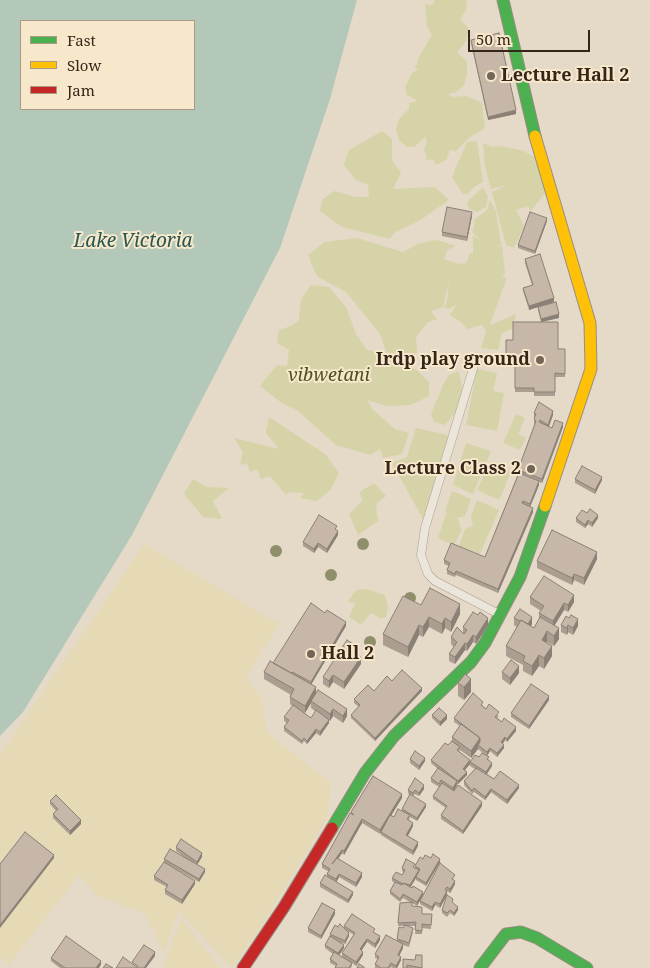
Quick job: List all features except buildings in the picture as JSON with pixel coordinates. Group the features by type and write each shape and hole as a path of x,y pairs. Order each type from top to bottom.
{"street":[{"path":"244,968 284,907 365,773 394,736 471,662 501,615 520,577 578,412 591,368 590,323 533,128 503,0"},
{"path":"480,968 506,934 521,932 537,938 587,968"}],"lane":[{"path":"476,359 425,528 421,555 428,574 434,581 501,615"}],"shaded area":[{"path":"144,544 279,624 246,678 263,700 266,732 331,783 327,818 260,928 231,968 179,910 164,951 144,913 97,896 79,875 9,965 0,958 0,755"},
{"path":"181,919 220,968 162,968"}],"green space":[{"path":"435,0 466,0 467,8 460,20 469,28 466,41 457,53 467,61 467,74 464,85 455,93 448,94 453,97 466,96 482,103 485,128 470,137 456,151 450,150 446,160 436,165 433,159 427,160 424,149 427,143 425,137 414,147 407,147 399,140 396,129 399,119 409,109 409,103 418,101 407,95 405,87 412,73 419,69 415,68 419,57 432,35 427,26 425,4 432,5"},
{"path":"382,131 392,139 392,160 401,173 393,189 435,187 449,200 419,221 395,232 390,239 342,227 320,211 322,200 334,191 355,197 369,197 368,185 356,180 344,165 349,150"},
{"path":"477,141 483,182 474,187 468,194 463,194 452,177 467,142"},
{"path":"483,143 492,147 498,146 521,150 539,159 547,190 531,211 528,206 516,210 524,226 514,248 506,245 492,192 507,185 491,189 485,167"},
{"path":"483,187 488,196 486,207 477,212 469,209 467,202"},
{"name":"vibwetani","path":"490,200 496,211 501,245 495,247 502,246 505,273 502,278 505,277 506,280 490,325 516,314 512,329 502,333 498,350 481,348 486,331 482,325 467,329 450,315 456,305 449,309 444,307 447,301 449,282 443,307 431,311 437,319 428,322 416,337 417,353 390,358 417,370 429,382 429,396 411,405 387,406 367,400 373,410 395,429 409,433 402,454 383,458 380,449 370,455 336,445 297,410 283,404 260,386 277,365 287,366 289,350 277,343 279,330 291,326 299,320 301,299 311,285 329,287 346,307 356,334 366,349 388,357 380,334 346,292 317,276 308,255 325,242 357,238 403,252 420,243 438,240 456,246 447,250 444,259 459,264 465,263 464,268 470,253 473,254 473,236 480,240 472,232 475,224 474,220 487,210"},
{"path":"477,369 497,373 493,391 504,393 497,431 466,425"},
{"path":"459,371 463,393 457,411 445,425 434,422 431,414 443,385 449,375"},
{"path":"516,414 525,418 518,434 526,438 520,450 503,443"},
{"path":"269,417 325,454 339,473 331,489 317,501 300,498 304,493 289,492 286,495 270,476 261,479 257,469 250,472 247,463 240,465 243,452 234,438 279,449 266,433"},
{"path":"416,428 447,435 449,440 423,519 392,463 407,457"},
{"path":"466,443 491,451 473,494 453,485"},
{"path":"490,462 497,462 511,472 499,500 477,490"},
{"path":"193,479 207,487 229,488 213,501 222,519 203,517 184,494"},
{"path":"374,483 386,496 377,503 378,521 358,535 349,514 362,501 360,492"},
{"path":"452,491 471,499 465,516 457,518 462,530 454,545 438,538 446,514 452,516 445,512"},
{"path":"477,500 499,510 480,554 459,546 465,529 473,526 471,516"},
{"path":"366,589 385,595 388,606 386,617 380,618 371,613 361,625 349,617 355,604 348,601 356,590"}],"water":[{"name":"Lake Victoria","path":"0,0 357,0 330,99 280,248 132,535 23,712 0,736"}],"traffic: fast":[{"path":"503,0 535,136"},
{"path":"332,828 365,773 394,736 471,662 485,643 520,577 545,506"},
{"path":"480,968 506,934 521,932 537,938 587,968"}],"traffic: slow":[{"path":"535,136 590,323 591,369 545,506"}],"traffic: jam":[{"path":"243,968 284,907 332,828"}],"place":[{"name":"Lecture Hall 2","path":"491,76"},
{"name":"Irdp play ground","path":"540,360"},
{"name":"Lecture Class 2","path":"531,469"},
{"name":"Hall 2","path":"311,654"}]}
